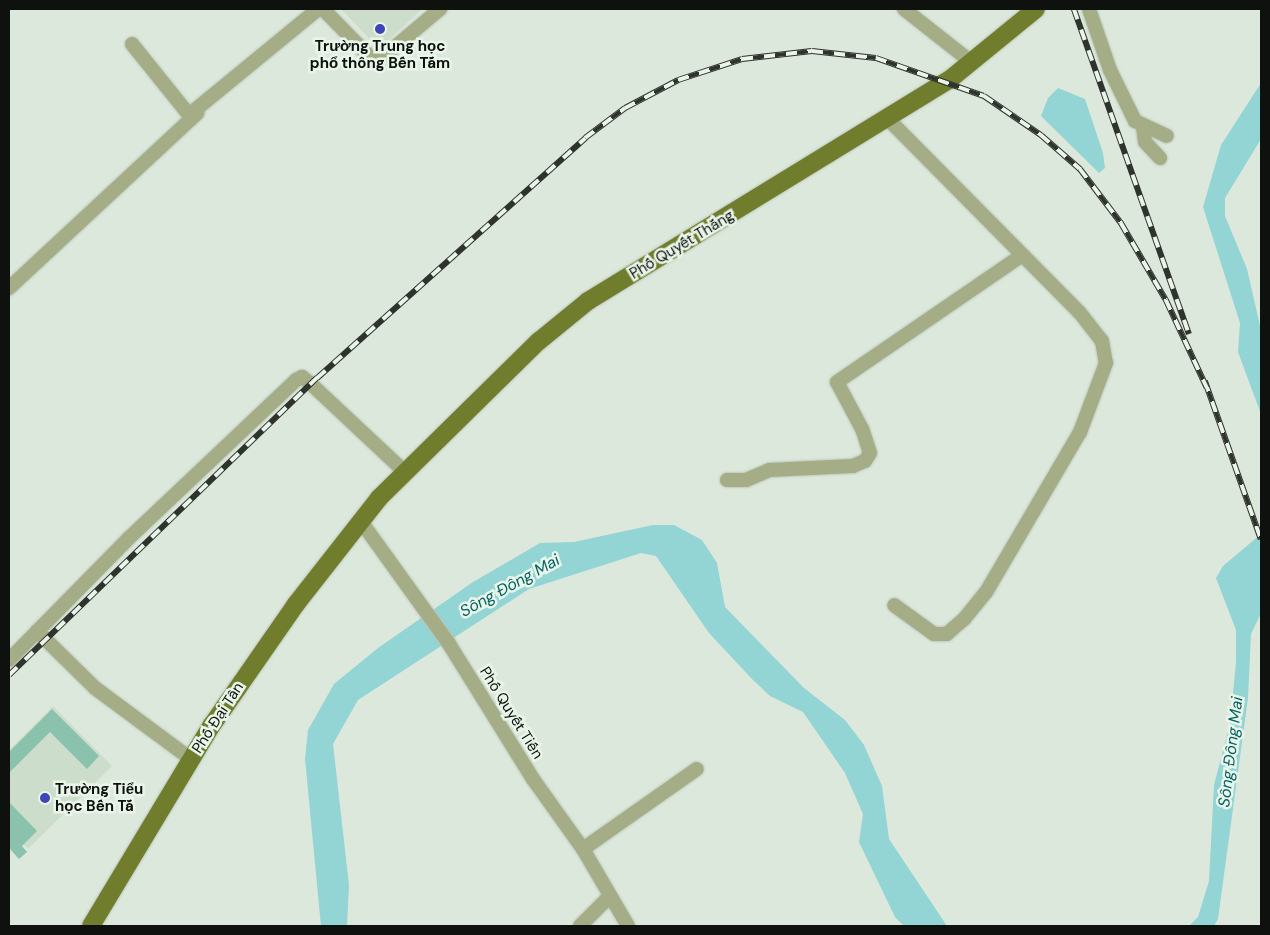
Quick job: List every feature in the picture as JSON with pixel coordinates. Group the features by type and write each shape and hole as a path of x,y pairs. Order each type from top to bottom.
{"main road":[{"name":"Phố Quyết Thắng","path":"360,520 404,472 539,341 588,302 888,118 970,61 1036,9"},
{"name":"Phố Đại Tân","path":"91,926 192,759 296,604 360,520"}],"street":[{"path":"9,288 197,113 318,9"},
{"path":"323,9 371,58 383,57 440,9"},
{"path":"904,9 970,61"},
{"path":"1090,9 1122,98 1143,126 1146,142 1160,158"},
{"path":"132,44 182,111 197,113"},
{"path":"888,118 1021,256 1080,313 1102,341 1106,363 1101,381 1080,432 986,592 964,619 948,634 934,634 894,605"},
{"path":"1143,126 1167,136"},
{"path":"727,480 746,480 777,470 853,466 865,461 868,446 836,382 1021,256"},
{"path":"9,660 302,377 404,472"},
{"name":"Phố Quyết Tiến","path":"360,520 450,644 533,779 583,849 609,897 628,926"},
{"path":"37,631 95,688 192,759"},
{"path":"583,849 697,769"},
{"path":"580,926 609,897"}],"shaded area":[{"name":"Trường Trung học phổ thông Bến Tắm","path":"341,9 422,9 379,49"},
{"name":"Trường Tiểu học Bến Tắ","path":"53,706 112,766 28,849 9,830 9,750"}],"water":[{"path":"1261,83 1261,139 1225,198 1225,216 1247,269 1261,330 1261,414 1238,352 1240,323 1203,207 1221,145"},
{"path":"1058,88 1085,99 1103,153 1105,168 1099,173 1041,116 1048,98"},
{"name":"Sông Đông Mai","path":"653,525 674,525 702,540 717,563 725,607 804,688 845,720 864,745 882,786 889,839 947,926 904,926 895,917 859,842 863,814 845,773 803,712 770,696 752,679 709,633 656,556 641,553 529,589 358,700 333,744 349,885 347,926 321,926 305,759 308,730 334,684 378,648 473,582 540,543 574,542"},
{"name":"Sông Đông Mai","path":"1261,534 1261,613 1251,634 1248,698 1218,919 1214,926 1189,926 1198,917 1209,881 1214,785 1230,724 1236,662 1236,630 1216,578 1223,566"}],"building":[{"path":"52,709 99,756 87,769 50,732 9,773 9,752"},
{"path":"9,802 37,831 22,846 27,852 19,859 9,848"}],"railway":[{"path":"1074,9 1189,334"},
{"path":"9,675 317,378 585,138 625,108 678,80 742,59 812,51 876,58 984,96 1041,135 1080,169 1121,223 1166,300 1207,388"},
{"path":"1205,381 1261,539"}],"place":[{"name":"Trường Trung học phổ thông Bến Tắm","path":"380,29"},
{"name":"Trường Tiểu học Bến Tắ","path":"45,798"}]}
